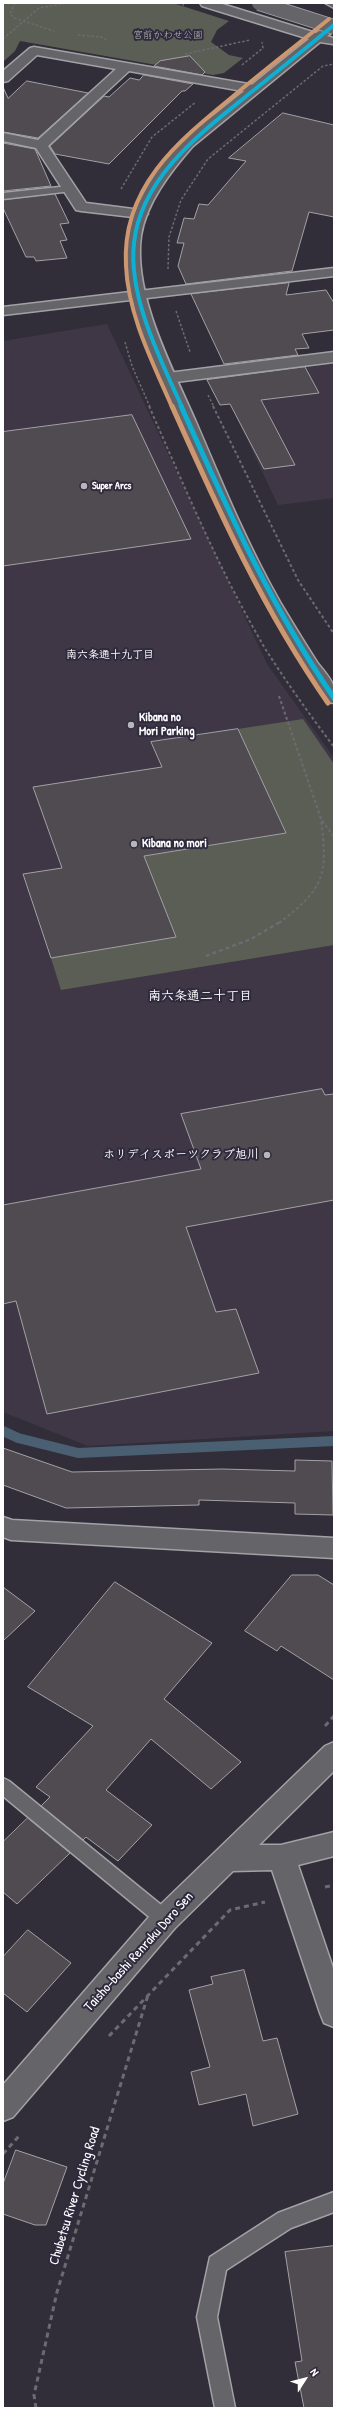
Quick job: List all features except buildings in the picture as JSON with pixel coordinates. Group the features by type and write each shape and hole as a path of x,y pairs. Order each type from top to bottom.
{"street":[{"path":"206,3 334,42"},
{"path":"259,3 334,26"},
{"path":"295,3 334,15"},
{"path":"334,26 188,143 168,165 141,214 132,246 135,278 168,378 239,541 263,587 334,698"},
{"path":"3,78 34,51 254,89"},
{"path":"41,145 126,67"},
{"path":"3,137 41,145 81,207 141,214"},
{"path":"3,311 334,272"},
{"path":"168,378 334,357"},
{"path":"3,1527 11,1530 334,1548"},
{"name":"Taisho-bashi Renraku Doro Sen","path":"3,2107 165,1919 334,1754"},
{"path":"227,1859 281,1857 334,1844"},
{"path":"281,1857 334,2013"}],"lane":[{"path":"3,196 69,189"},
{"path":"3,1786 165,1919"},
{"path":"225,2408 207,2317 217,2264 285,2220 334,2202"}],"path":[{"path":"15,3 10,14 21,22"},
{"path":"3,39 39,8 67,3"},
{"path":"181,55 254,39"},
{"path":"334,64 323,66 208,159 181,200 169,237 167,276 169,291 198,374 298,580 334,634"},
{"path":"206,956 251,940 281,922 304,901 322,878 326,857 321,819 279,696"},
{"path":"321,819 334,837"},
{"path":"106,2039 149,1992 230,1910"},
{"name":"Chubetsu River Cycling Road","path":"36,2408 34,2395 57,2292 149,1992"},
{"path":"3,2154 23,2131"}],"shaded area":[{"path":"107,324 267,664 334,758 334,1431 88,1446 3,1412 3,341"},
{"path":"334,364 334,498 278,505 218,378"}],"green space":[{"name":"宮前かわせ公園","path":"3,3 173,3 229,21 217,30 211,42 229,55 243,58 224,73 213,75 20,41 15,51 3,62"},
{"path":"303,719 334,764 334,945 61,990 51,958 176,937 144,856 286,833 238,729"}],"waterway":[{"path":"3,1431 18,1438 78,1453 334,1441"}],"transit line":[{"path":"328,703 284,636 246,568 212,497 159,377 138,322 130,295 126,267 126,241 131,217 141,196 153,175 174,146 196,125 329,19"},
{"path":"334,25 216,121 171,164 148,199 139,220 134,243 134,268 139,295 147,323 157,351 204,459 220,495 272,599 291,633 334,698"}],"place":[{"name":"Super Arcs","path":"84,486"},
{"name":"Kibana no Mori Parking","path":"131,725"},
{"name":"Kibana no mori","path":"134,844"},
{"name":"ホリデイスポーツクラブ旭川","path":"267,1155"}],"district":[{"name":"南六条通十九丁目","path":"110,655"},
{"name":"南六条通二十丁目","path":"200,997"}]}
